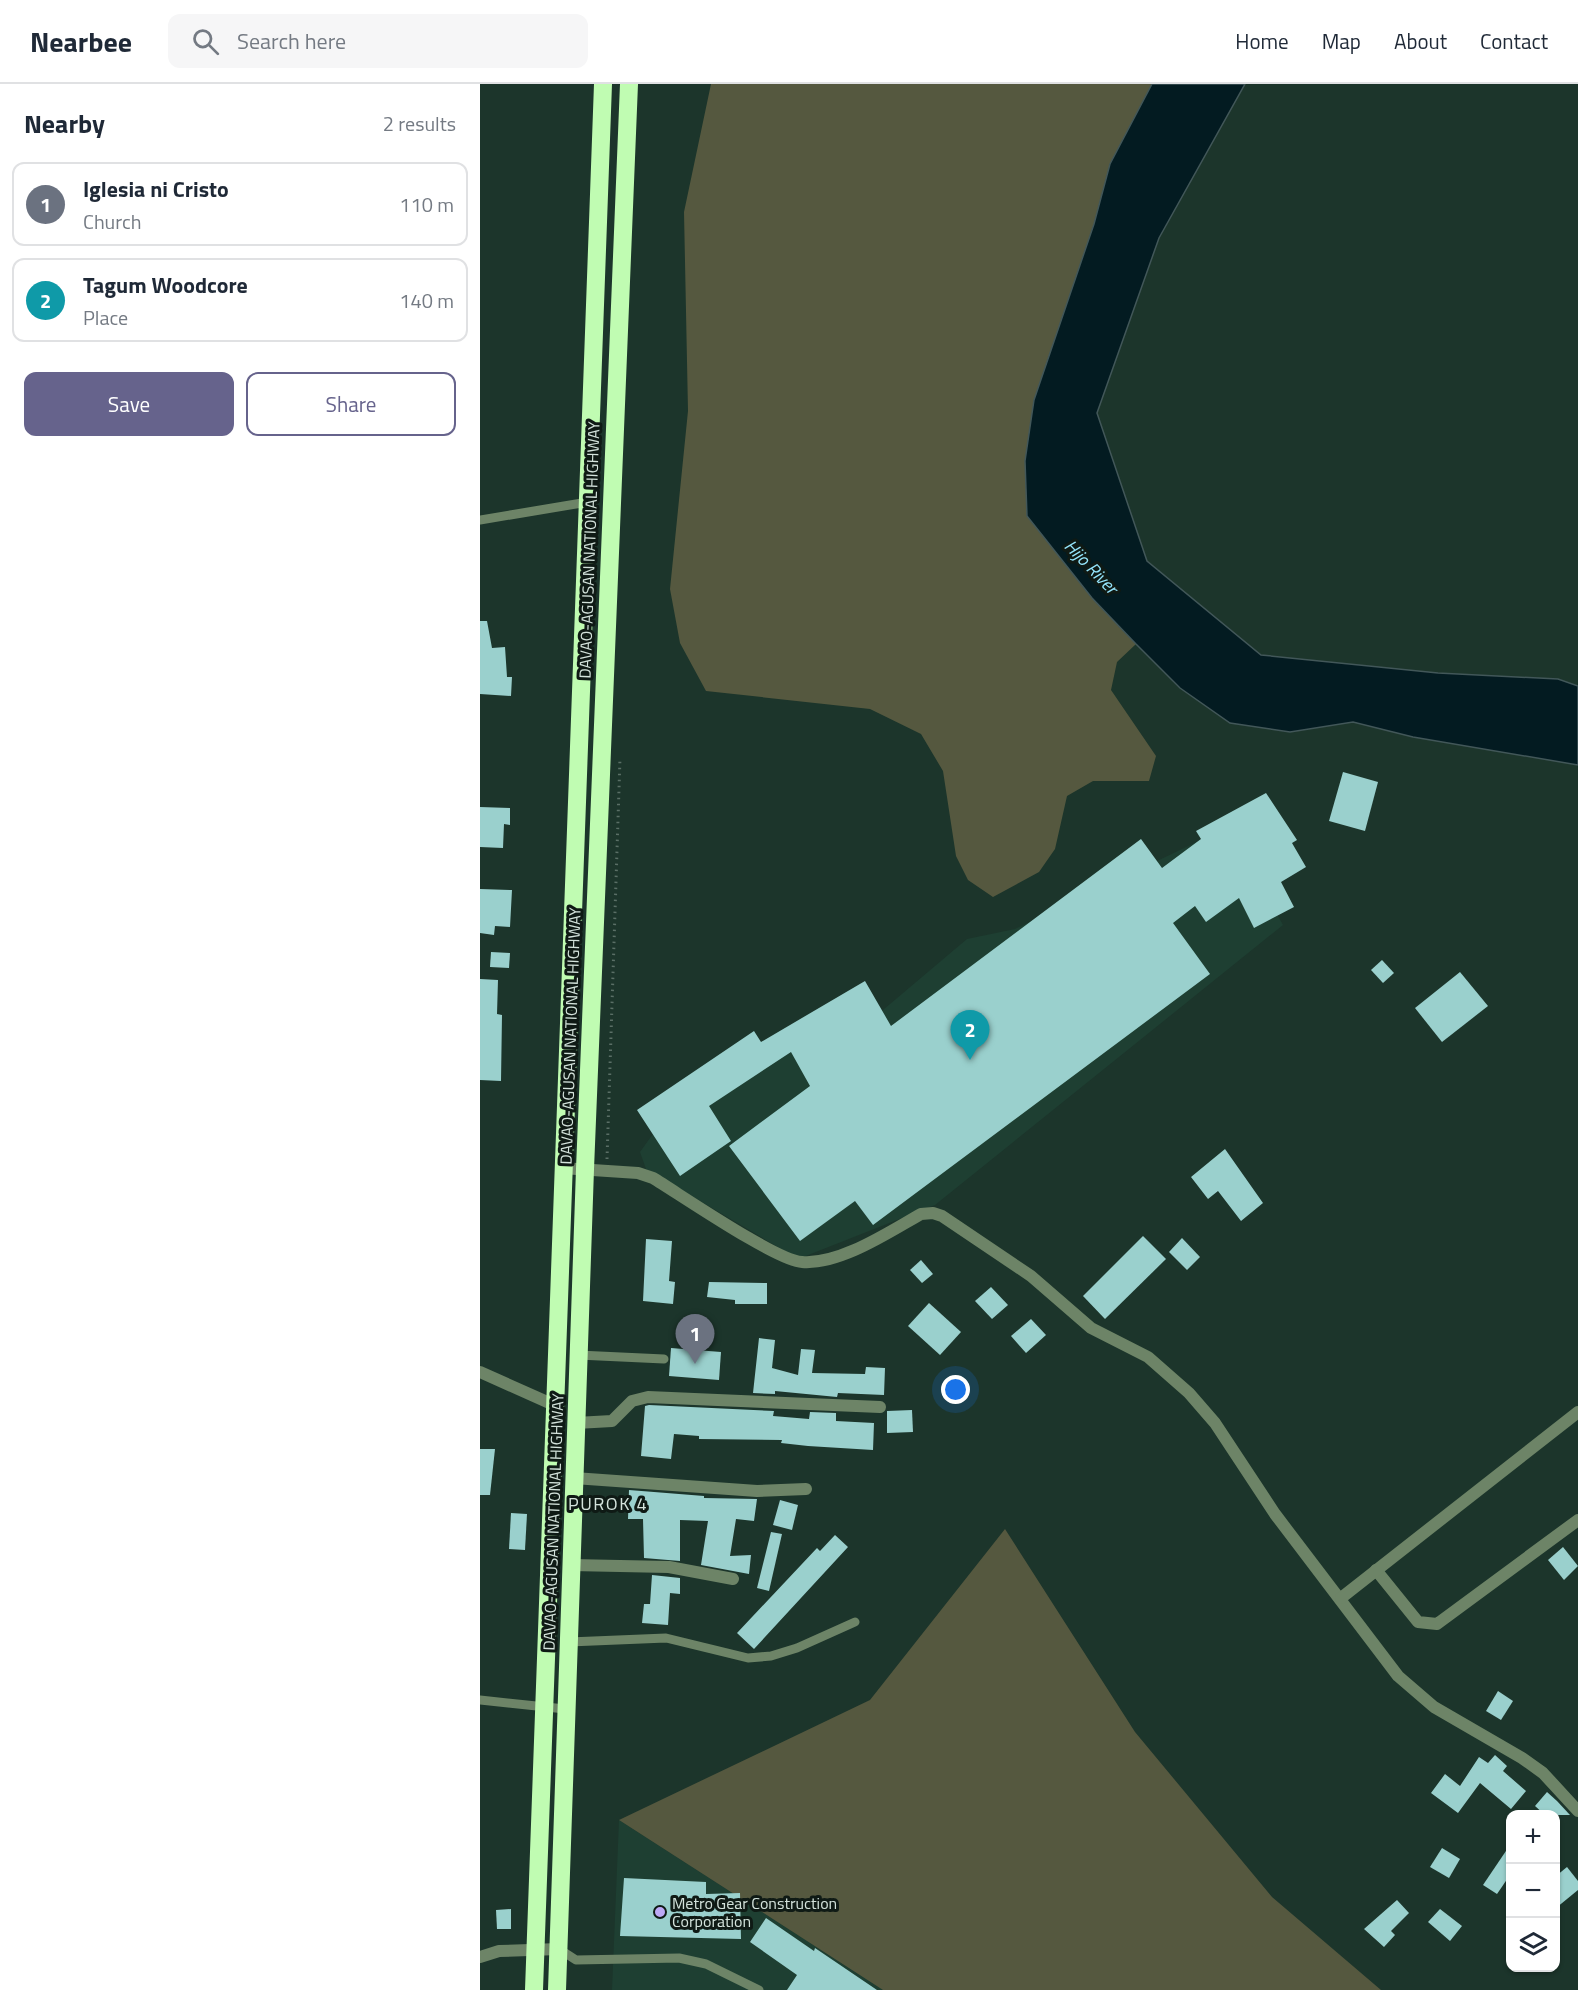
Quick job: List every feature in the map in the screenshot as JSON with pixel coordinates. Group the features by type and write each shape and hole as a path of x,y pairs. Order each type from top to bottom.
{"highway":[{"name":"DAVAO-AGUSAN NATIONAL HIGHWAY","path":"534,1990 603,84"},
{"name":"DAVAO-AGUSAN NATIONAL HIGHWAY","path":"557,1990 585,1169 629,84"}],"street":[{"path":"562,1168 638,1173 653,1178 771,1251 801,1263 851,1251 921,1214 933,1212 942,1216 1031,1276 1091,1328 1148,1357 1189,1393 1215,1423 1275,1514 1398,1676 1434,1707 1522,1758 1543,1773 1578,1811"},
{"path":"480,1372 554,1405"},
{"path":"576,1423 612,1421 632,1401 648,1397 880,1407"},
{"path":"1341,1598 1578,1412"},
{"path":"574,1478 757,1491 806,1489"},
{"path":"1376,1570 1418,1622 1437,1624 1578,1520"},
{"path":"571,1565 669,1567 733,1579"},
{"path":"480,1957 499,1951 559,1948"}],"lane":[{"path":"480,520 588,502"},
{"path":"578,1355 664,1359"},
{"path":"568,1642 666,1638 748,1658 771,1656 797,1648 855,1622"},
{"path":"480,1700 565,1709"},
{"path":"559,1948 576,1960 679,1958 693,1960 759,1990"}],"shaded area":[{"path":"711,84 1152,84 1110,164 1094,224 1054,343 1092,598 1136,644 1117,662 1111,690 1156,756 1149,781 1093,781 1067,796 1055,849 1039,872 993,897 968,880 956,856 943,771 921,734 870,709 706,691 680,643 670,589 688,411 684,212"},
{"path":"1228,827 1283,925 935,1205 798,1259 646,1169 640,1152 660,1124 744,1053 864,1026 967,939 1015,929"},
{"path":"1005,1529 1135,1732 1272,1897 1381,1990 883,1990 619,1820 870,1700"},
{"path":"619,1820 883,1990 612,1990"}],"water":[{"name":"Hijo River","path":"1152,84 1245,84 1159,238 1097,413 1147,561 1261,655 1438,673 1558,679 1578,686 1578,765 1413,737 1353,722 1290,732 1230,723 1180,688 1136,644 1092,598 1027,516 1025,461 1034,400 1094,224 1110,164"}],"building":[{"path":"480,621 487,621 492,648 505,647 507,677 512,677 511,696 480,694"},
{"path":"1343,772 1378,782 1365,831 1329,821"},
{"path":"1266,793 1297,840 1292,843 1306,867 1281,882 1294,907 1254,928 1239,898 1206,922 1195,906 1173,923 1210,974 873,1225 855,1201 800,1241 729,1146 810,1086 791,1052 709,1106 731,1141 680,1176 637,1110 754,1031 761,1042 865,981 891,1026 1141,839 1162,868 1201,839 1196,831"},
{"path":"480,807 510,808 510,825 504,824 503,848 480,847"},
{"path":"480,889 512,890 510,927 495,926 494,935 480,933"},
{"path":"491,952 510,953 509,968 490,967"},
{"path":"1382,960 1394,973 1383,983 1371,970"},
{"path":"1460,972 1488,1006 1442,1042 1415,1008"},
{"path":"480,979 498,980 497,1014 502,1015 501,1081 480,1080"},
{"path":"1225,1149 1263,1203 1241,1221 1218,1191 1208,1199 1191,1177"},
{"path":"1143,1236 1166,1259 1105,1319 1083,1296"},
{"path":"1182,1238 1200,1257 1187,1270 1169,1252"},
{"path":"646,1239 672,1241 669,1281 675,1282 673,1304 643,1301"},
{"path":"921,1260 933,1274 922,1283 910,1270"},
{"path":"709,1282 767,1283 767,1304 735,1304 735,1300 707,1297"},
{"path":"991,1287 1008,1305 992,1319 975,1301"},
{"path":"929,1303 961,1332 940,1355 908,1326"},
{"path":"1031,1319 1046,1335 1026,1353 1011,1336"},
{"path":"759,1338 775,1340 772,1368 798,1375 801,1349 815,1350 812,1373 865,1374 866,1367 885,1368 884,1395 838,1393 837,1397 775,1391 775,1394 753,1393"},
{"path":"671,1348 721,1352 719,1380 669,1376"},
{"path":"645,1406 774,1411 773,1416 809,1419 810,1412 836,1413 836,1421 874,1423 873,1450 781,1443 782,1440 699,1439 699,1436 674,1434 671,1459 641,1456"},
{"path":"912,1410 913,1432 887,1433 887,1411"},
{"path":"480,1449 495,1449 490,1495 480,1495"},
{"path":"629,1490 704,1496 704,1498 757,1499 754,1521 736,1519 730,1556 751,1555 749,1574 701,1565 708,1521 680,1520 680,1561 644,1558 643,1519 628,1519"},
{"path":"780,1500 798,1505 792,1530 773,1525"},
{"path":"511,1513 527,1514 525,1550 509,1549"},
{"path":"771,1532 782,1534 769,1591 757,1588"},
{"path":"835,1535 848,1547 754,1649 737,1633 817,1548 820,1551"},
{"path":"1563,1547 1578,1566 1564,1580 1548,1560"},
{"path":"652,1575 680,1578 680,1594 670,1593 668,1625 642,1623 644,1604 650,1604"},
{"path":"1498,1691 1513,1701 1501,1720 1486,1711"},
{"path":"1495,1755 1507,1766 1503,1771 1526,1791 1511,1809 1480,1783 1458,1813 1431,1793 1445,1774 1460,1786 1479,1757 1488,1763"},
{"path":"1547,1792 1570,1815 1560,1815 1560,1810 1539,1810 1535,1806"},
{"path":"1442,1848 1460,1859 1449,1878 1430,1867"},
{"path":"1506,1851 1506,1881 1497,1894 1483,1885"},
{"path":"1567,1867 1578,1881 1578,1890 1560,1905 1560,1873"},
{"path":"624,1878 706,1882 706,1894 740,1893 741,1939 620,1936"},
{"path":"1397,1900 1409,1913 1391,1931 1395,1935 1384,1947 1364,1929"},
{"path":"511,1909 511,1929 497,1929 496,1910"},
{"path":"1440,1909 1462,1926 1450,1941 1428,1922"},
{"path":"766,1918 877,1990 787,1990 797,1975 750,1942"}],"place":[{"name":"Tagum Woodcore","path":"970,1060"},
{"name":"Iglesia ni Cristo","path":"695,1364"},
{"name":"Metro Gear Construction Corporation","path":"660,1912"}],"district":[{"name":"PUROK 4","path":"608,1504"}]}
